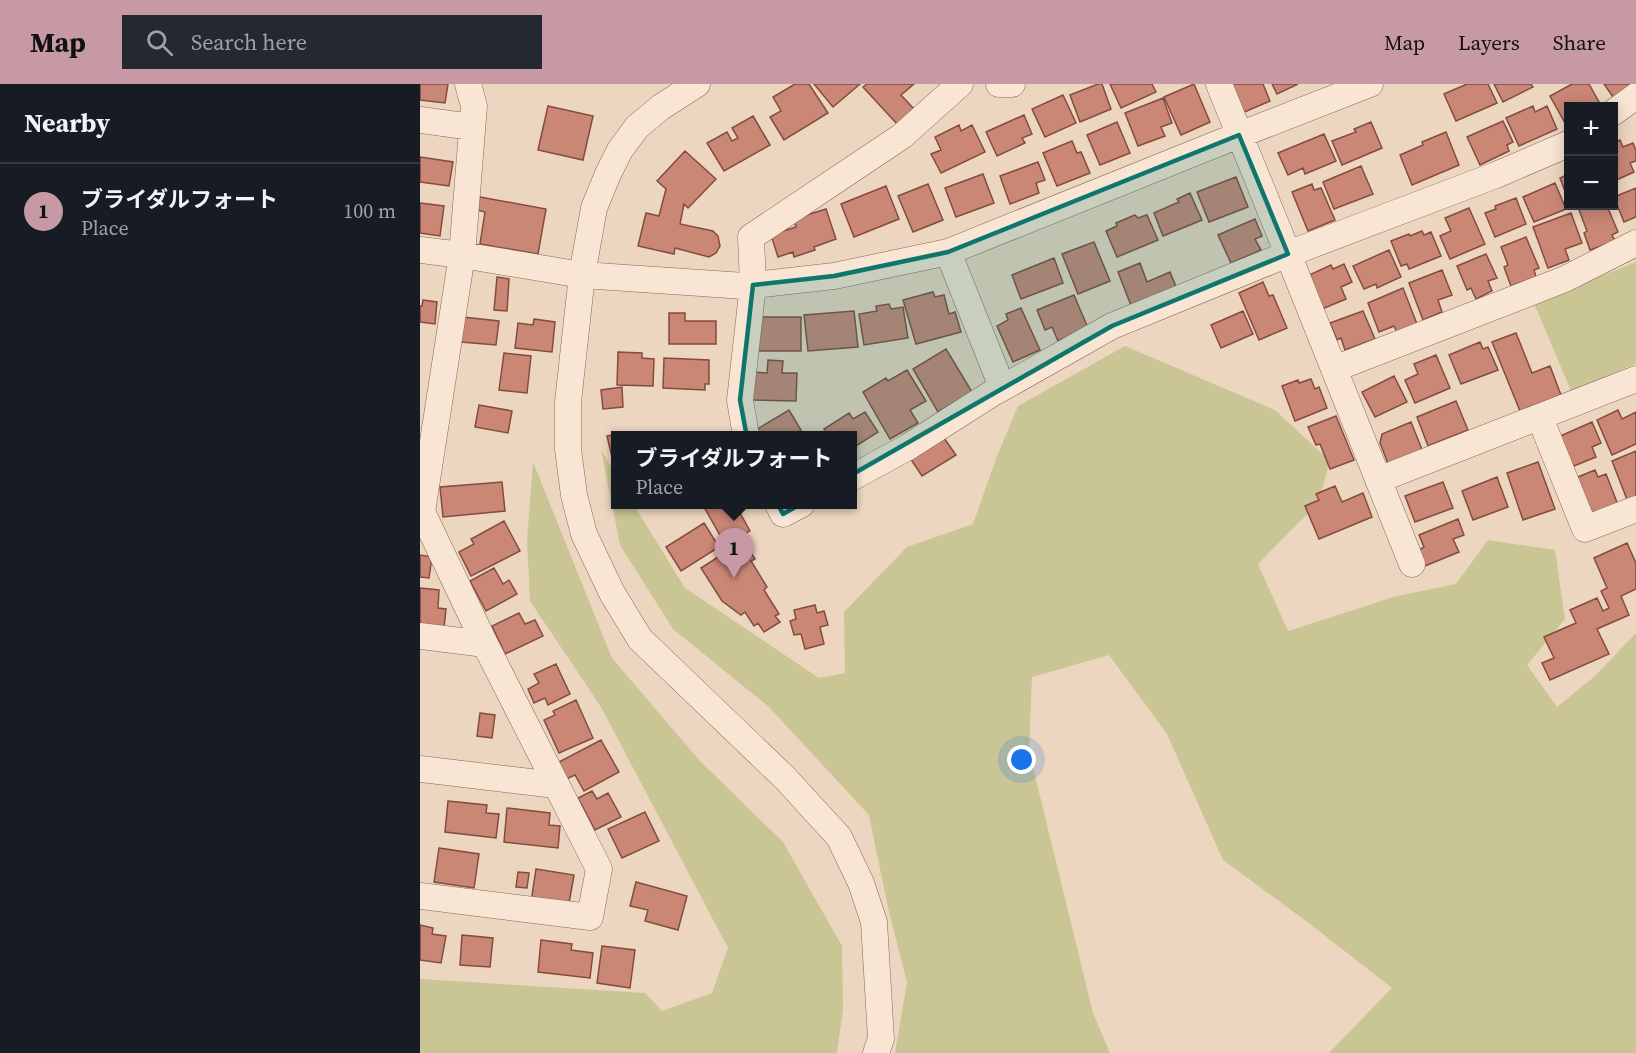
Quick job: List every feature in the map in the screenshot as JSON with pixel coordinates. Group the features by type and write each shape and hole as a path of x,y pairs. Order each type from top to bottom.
{"street":[{"path":"420,896 590,916 599,868 421,512 431,379 462,255 474,106 468,84"},
{"path":"697,84 661,107 637,127 620,150 594,208 582,275 568,402 568,449 574,495 584,534 612,593 640,639 785,778 839,837 861,883 874,922 881,1039 876,1053"},
{"path":"745,431 740,400 753,285 751,237 902,136 960,84"},
{"path":"999,84 1012,84"},
{"path":"1219,84 1412,564"},
{"path":"420,250 582,275 745,286 834,276 948,252 1370,84"},
{"path":"1618,109 1636,96"},
{"path":"420,120 472,127"},
{"path":"857,474 908,447 995,392 1112,326 1288,254 1496,176 1564,146"},
{"path":"1334,369 1565,279 1636,243"},
{"path":"948,252 1002,387 995,392"},
{"path":"1378,480 1636,380"},
{"path":"1540,418 1585,529 1636,509"},
{"path":"780,509 783,514 792,509"},
{"path":"420,636 485,644"},
{"path":"420,769 556,785"}],"highlighted area":[{"path":"1239,135 1288,254 1112,326 783,514 749,448 740,400 753,285 834,276 948,252"}],"shaded area":[{"path":"1636,262 1636,363 1571,391 1534,303"},
{"path":"1125,346 1275,410 1330,461 1318,503 1258,564 1288,631 1397,596 1456,584 1488,540 1555,550 1565,619 1527,665 1557,707 1595,676 1636,633 1636,1053 1329,1053 1392,988 1223,860 1167,734 1109,655 1032,677 1029,751 1093,1013 1110,1053 895,1053 907,982 888,908 869,815 769,707 673,629 620,545 613,509 636,509 685,588 819,678 845,673 844,612 907,547 973,524 997,456 1018,406"},
{"path":"601,449 611,467 611,500"},
{"path":"533,462 612,658 699,760 783,842 842,946 843,1009 837,1053 420,1053 420,979 645,993 662,1011 712,993 728,948 601,707 530,601 527,540"}],"building":[{"path":"420,84 448,84 445,103 420,100"},
{"path":"795,84 809,84 828,113 784,140 770,117 781,111 773,97"},
{"path":"814,84 860,84 833,107"},
{"path":"867,84 914,84 901,95 914,109 897,124 863,87"},
{"path":"1102,84 1111,109 1080,122 1070,95"},
{"path":"1110,84 1152,84 1156,92 1121,108"},
{"path":"1194,84 1210,122 1181,135 1164,97"},
{"path":"1230,84 1263,84 1270,101 1242,113"},
{"path":"1272,84 1298,84 1277,94"},
{"path":"1467,84 1488,84 1497,103 1456,121 1444,94"},
{"path":"1494,84 1531,84 1533,87 1503,102"},
{"path":"1572,84 1589,84 1599,102 1564,102 1564,121 1550,96"},
{"path":"1604,84 1632,84 1613,97"},
{"path":"1063,95 1076,123 1045,137 1032,109"},
{"path":"1163,98 1172,123 1161,127 1165,136 1138,146 1125,113"},
{"path":"548,106 593,116 583,160 538,150"},
{"path":"1533,106 1535,112 1547,106 1557,129 1519,146 1506,118"},
{"path":"1024,115 1032,134 1022,138 1025,143 997,156 986,132"},
{"path":"753,116 770,145 724,171 707,143 727,132 732,141 738,138 732,128"},
{"path":"1503,121 1513,142 1507,145 1509,151 1480,165 1467,137"},
{"path":"1117,122 1130,153 1100,165 1087,135"},
{"path":"1371,122 1382,148 1342,165 1332,141 1356,132 1354,129"},
{"path":"959,125 961,131 972,125 985,152 941,173 931,154 941,150 935,137"},
{"path":"1446,132 1459,165 1412,185 1400,155"},
{"path":"1324,134 1336,161 1305,174 1303,168 1288,175 1278,153"},
{"path":"1620,140 1623,147 1633,143 1636,161 1630,163 1634,172 1618,179 1618,156 1618,141"},
{"path":"1072,141 1077,153 1081,152 1090,173 1057,186 1043,153"},
{"path":"685,151 716,179 688,208 684,204 680,224 713,231 718,236 720,246 716,253 709,257 675,248 674,254 638,246 646,213 659,216 666,189 657,181"},
{"path":"420,157 453,162 449,186 420,182"},
{"path":"1038,162 1045,180 1036,183 1039,193 1010,204 1000,176"},
{"path":"1361,166 1373,194 1334,209 1323,182"},
{"path":"983,174 994,203 956,217 945,188"},
{"path":"1564,176 1564,188 1560,178"},
{"path":"1236,177 1248,207 1209,222 1197,192"},
{"path":"1555,183 1564,210 1534,222 1523,197"},
{"path":"928,184 943,220 913,232 898,196"},
{"path":"1312,184 1314,190 1321,188 1335,220 1308,231 1292,192"},
{"path":"886,186 899,219 854,237 841,204"},
{"path":"1636,188 1636,217 1624,222 1618,207 1618,195"},
{"path":"1190,193 1202,220 1163,236 1154,213 1179,202 1177,199"},
{"path":"480,197 546,209 538,254 480,244 485,212 477,210"},
{"path":"1516,198 1526,224 1495,237 1485,213 1496,209 1495,206"},
{"path":"420,203 444,206 440,236 420,233"},
{"path":"1469,208 1485,244 1450,259 1440,236 1451,231 1445,218"},
{"path":"826,209 836,239 814,247 815,250 794,257 793,252 778,257 771,235 796,227 794,219"},
{"path":"1579,210 1609,210 1618,232 1612,235 1615,241 1590,250 1584,233 1587,231"},
{"path":"1571,213 1582,243 1565,249 1569,260 1548,268 1533,227"},
{"path":"1135,215 1138,218 1147,215 1158,240 1117,257 1106,231 1117,226 1116,223"},
{"path":"1255,219 1262,236 1255,239 1261,250 1231,263 1218,235"},
{"path":"1422,231 1424,235 1431,232 1441,256 1409,269 1407,264 1401,266 1391,241"},
{"path":"1526,237 1539,268 1534,270 1536,277 1511,286 1504,267 1508,265 1501,247"},
{"path":"1094,242 1110,281 1078,294 1062,254"},
{"path":"1389,250 1401,277 1377,288 1376,284 1364,289 1353,266"},
{"path":"1486,254 1497,278 1488,281 1492,291 1476,299 1471,288 1467,290 1457,266"},
{"path":"1054,258 1063,283 1021,299 1012,275"},
{"path":"1140,263 1147,282 1170,272 1177,289 1132,308 1118,272"},
{"path":"1344,264 1352,282 1341,287 1346,299 1322,309 1307,276 1331,265 1333,269"},
{"path":"1442,270 1452,295 1438,300 1442,312 1423,320 1409,283"},
{"path":"497,277 509,279 507,311 494,310"},
{"path":"1263,282 1269,296 1273,295 1287,328 1259,340 1239,293"},
{"path":"1403,288 1417,324 1397,332 1394,326 1379,332 1368,303"},
{"path":"933,292 935,297 944,295 949,314 955,312 961,332 916,344 903,300"},
{"path":"1074,295 1088,328 1058,341 1052,327 1045,330 1037,310"},
{"path":"423,300 437,302 435,324 420,322 420,306"},
{"path":"889,304 891,309 903,307 908,338 864,345 859,314 877,311 876,306"},
{"path":"1021,308 1040,350 1013,362 997,326 1008,320 1006,314"},
{"path":"854,311 858,347 808,351 804,315"},
{"path":"1243,311 1253,334 1221,348 1211,325"},
{"path":"1363,311 1375,339 1345,350 1341,338 1337,340 1330,323"},
{"path":"669,313 685,313 685,321 716,321 716,344 669,344"},
{"path":"463,317 499,321 496,345 461,342"},
{"path":"760,317 801,317 801,351 753,351"},
{"path":"534,319 555,322 552,352 515,348 518,323 533,325"},
{"path":"1516,333 1532,373 1550,366 1561,395 1520,411 1492,342"},
{"path":"1480,342 1483,349 1488,347 1498,370 1461,384 1449,355"},
{"path":"946,349 972,392 938,412 913,369"},
{"path":"618,352 642,353 642,358 654,359 653,386 617,385"},
{"path":"504,353 531,356 527,393 499,390"},
{"path":"1436,355 1450,388 1415,403 1405,380 1418,374 1414,364"},
{"path":"664,358 709,360 709,384 705,384 705,390 663,388"},
{"path":"768,360 783,361 782,373 797,373 796,401 752,400 753,372 767,373"},
{"path":"907,370 926,401 910,410 918,423 890,439 863,392 886,378 888,381"},
{"path":"1394,376 1407,402 1375,417 1362,392"},
{"path":"1311,379 1315,389 1319,387 1327,408 1295,421 1282,386 1298,380 1299,383"},
{"path":"622,387 623,407 603,409 601,390"},
{"path":"1456,401 1468,430 1428,446 1417,417"},
{"path":"479,405 512,411 508,433 475,427"},
{"path":"789,410 801,430 800,431 754,431"},
{"path":"1618,410 1622,419 1636,412 1636,444 1612,455 1597,420"},
{"path":"865,412 878,432 857,445 857,431 825,431 824,429 849,413 853,419"},
{"path":"1336,416 1354,460 1330,469 1320,444 1316,445 1308,427"},
{"path":"1411,422 1423,452 1389,466 1380,443 1382,434"},
{"path":"1592,422 1601,443 1592,447 1596,457 1569,468 1556,438"},
{"path":"611,435 611,453 607,436"},
{"path":"944,438 956,455 922,476 910,458"},
{"path":"1636,451 1636,499 1628,502 1612,461"},
{"path":"1538,462 1555,509 1523,520 1507,473"},
{"path":"1595,470 1598,477 1606,474 1618,505 1589,517 1573,479"},
{"path":"1497,477 1508,507 1473,520 1462,491"},
{"path":"502,482 505,511 443,517 440,487"},
{"path":"1443,482 1453,508 1415,522 1405,496"},
{"path":"1335,486 1342,502 1363,493 1372,517 1319,539 1305,506 1319,500 1316,494"},
{"path":"705,509 738,509 750,531 725,544"},
{"path":"1458,519 1464,535 1453,539 1459,552 1425,566 1419,550 1424,547 1419,535"},
{"path":"504,521 520,551 471,576 459,552 474,544 471,539"},
{"path":"704,523 719,547 681,571 666,547"},
{"path":"743,541 755,559 751,561 767,587 764,590 779,614 775,616 780,622 764,632 758,623 754,626 745,612 741,615 722,601 701,568"},
{"path":"1627,543 1636,563 1636,589 1621,596 1629,615 1597,629 1609,654 1550,680 1542,663 1554,658 1544,637 1576,623 1570,610 1597,598 1603,611 1609,608 1601,591 1607,588 1594,558"},
{"path":"420,555 432,557 429,578 420,577"},
{"path":"494,568 503,584 509,580 517,594 486,611 470,581"},
{"path":"420,588 439,590 438,608 446,609 444,628 420,625"},
{"path":"815,605 817,613 824,611 828,625 820,627 824,644 805,649 801,634 794,635 790,621 796,619 794,610"},
{"path":"519,613 525,624 535,620 543,636 505,654 492,626"},
{"path":"556,664 570,694 548,705 545,698 534,703 528,689 539,683 534,674"},
{"path":"576,700 593,738 559,753 544,720 555,715 553,711"},
{"path":"480,713 495,715 492,738 477,736"},
{"path":"601,740 619,772 584,791 575,775 566,779 557,763"},
{"path":"592,791 597,799 608,793 621,817 595,830 578,798"},
{"path":"448,801 487,805 486,813 499,814 496,838 445,832"},
{"path":"507,808 550,813 549,825 560,826 558,848 504,842"},
{"path":"645,812 659,841 622,858 608,829"},
{"path":"439,848 479,854 474,888 434,882"},
{"path":"536,869 574,875 568,909 531,902"},
{"path":"518,872 529,873 527,888 516,887"},
{"path":"636,882 687,896 678,930 645,921 648,910 630,906"},
{"path":"420,925 433,928 432,934 446,936 441,963 420,960"},
{"path":"462,935 493,938 490,967 460,965"},
{"path":"541,940 572,944 571,950 593,953 590,978 538,972"},
{"path":"602,946 635,950 630,988 597,983"}],"place":[{"name":"ブライダルフォート","path":"734,578"}]}
